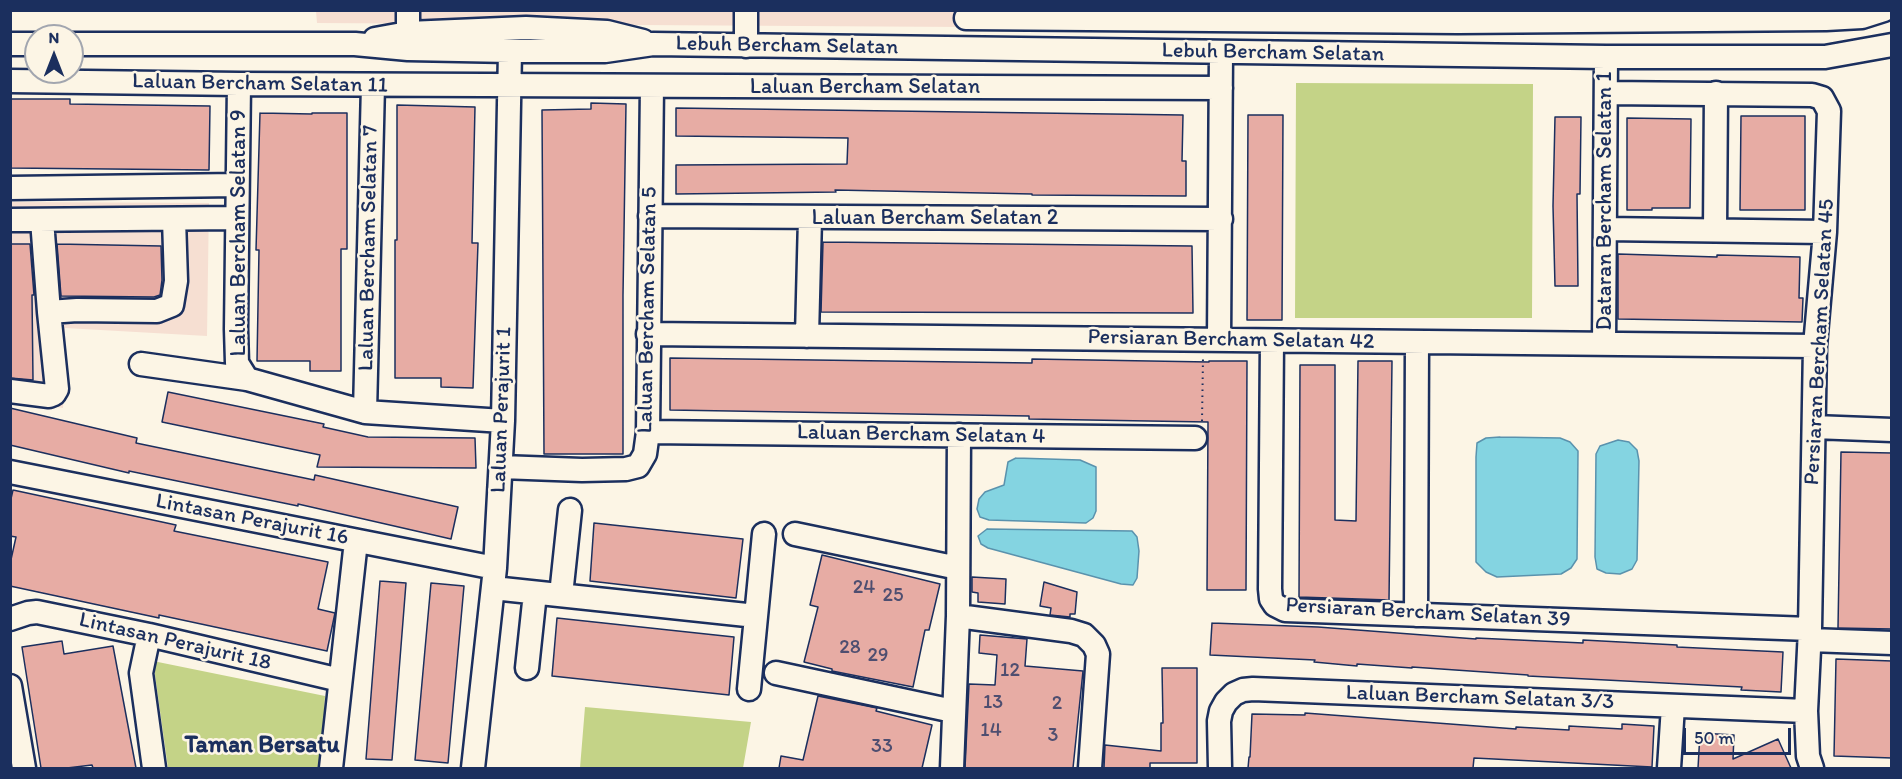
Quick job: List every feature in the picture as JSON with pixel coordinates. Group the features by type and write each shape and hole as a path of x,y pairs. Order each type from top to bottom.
{"street":[{"path":"746,10 746,46"},
{"path":"965,49 966,14 1826,15 1862,17 1884,10"},
{"path":"1825,57 1826,15"},
{"path":"408,31 443,31 526,19 607,32 653,44"},
{"path":"408,31 510,51 605,51 653,44"},
{"name":"Laluan Bercham Selatan 11","path":"84,44 355,44 408,31"},
{"path":"443,31 463,37 498,40 510,51"},
{"path":"510,51 530,38 584,38 607,32"},
{"name":"Lebuh Bercham Selatan","path":"653,44 1606,57 1825,57 1892,45"},
{"name":"Laluan Perajurit 1","path":"474,768 494,578 501,467 510,51"},
{"path":"1211,340 1221,219 1221,52"},
{"name":"Dataran Bercham Selatan 1","path":"1604,344 1606,57"},
{"name":"Laluan Bercham Selatan 11","path":"10,81 510,86"},
{"name":"Laluan Bercham Selatan 9","path":"239,84 236,329 237,363 247,379"},
{"name":"Laluan Bercham Selatan 7","path":"364,412 372,85"},
{"name":"Laluan Bercham Selatan","path":"510,86 1221,88"},
{"name":"Laluan Bercham Selatan 5","path":"501,467 626,469 638,466 645,454 648,432 652,86"},
{"path":"1606,93 1716,93 1715,230"},
{"name":"Persiaran Bercham Selatan 45","path":"1716,93 1816,95 1822,98 1830,119 1825,232 1815,346 1810,635 1806,711 1808,756 1812,768"},
{"path":"10,188 237,185"},
{"name":"Laluan Bercham Selatan 2","path":"650,216 1221,219"},
{"path":"10,220 237,218"},
{"path":"807,336 810,218"},
{"path":"49,312 157,311 172,305 176,281 174,219"},
{"path":"10,391 49,396 57,389 42,220"},
{"path":"1605,229 1825,232"},
{"name":"Persiaran Bercham Selatan 42","path":"648,334 1815,346"},
{"name":"Persiaran Bercham Selatan 39","path":"1272,341 1270,599 1275,606 1286,610 1810,635 1892,643"},
{"path":"1416,615 1417,342"},
{"path":"141,364 247,379 364,412 503,421"},
{"path":"1814,427 1892,430"},
{"name":"Laluan Bercham Selatan 4","path":"648,432 1195,438"},
{"path":"952,768 958,616 959,435"},
{"name":"Lintasan Perajurit 16","path":"10,472 356,541 494,578 535,592 756,616"},
{"path":"561,595 570,510"},
{"path":"749,689 764,534"},
{"path":"795,534 958,568"},
{"path":"331,768 356,541"},
{"path":"527,668 535,592"},
{"name":"Lintasan Perajurit 18","path":"10,620 37,612 149,635 340,680"},
{"path":"958,616 1071,631 1084,635 1094,645 1098,654 1090,768"},
{"path":"149,635 141,673 154,768"},
{"path":"776,673 953,711"},
{"path":"10,686 24,768"},
{"name":"Laluan Bercham Selatan 3/3","path":"1220,768 1219,721 1221,711 1234,694 1253,689 1806,711"},
{"path":"1669,768 1674,706"}],"path":[{"path":"1195,438 1201,436 1202,433 1211,340"}],"shaded area":[{"path":"316,11 963,11 963,27 317,23"},
{"path":"10,202 209,203 207,336 65,328 63,408 11,399"}],"green space":[{"path":"1296,83 1533,84 1532,318 1295,318"},
{"path":"153,661 325,696 321,768 168,768"},
{"path":"585,707 751,722 743,768 580,768"}],"water":[{"path":"1486,438 1560,438 1570,442 1578,451 1577,559 1571,568 1561,574 1497,577 1486,572 1476,562 1477,443"},
{"path":"1618,440 1629,442 1637,450 1639,461 1637,560 1632,569 1620,574 1606,573 1597,569 1595,557 1596,454 1600,446"},
{"path":"1016,458 1080,460 1096,467 1096,511 1093,518 1086,523 989,520 980,517 977,509 979,499 985,492 1004,485 1008,462"},
{"path":"987,529 1132,531 1137,537 1139,551 1137,578 1133,585 1121,584 988,548 981,544 978,536"}],"building":[{"path":"10,99 70,99 70,104 210,106 209,170 10,168"},
{"path":"591,103 626,104 623,454 544,454 542,110 591,109"},
{"path":"397,105 475,107 472,243 478,243 473,388 441,387 441,378 395,378"},
{"path":"676,108 1183,115 1182,161 1186,161 1186,196 835,190 836,192 676,194 676,165 847,164 848,138 676,136"},
{"path":"260,113 347,113 347,249 341,249 341,371 310,371 310,361 257,361 259,250 256,250"},
{"path":"1248,115 1283,115 1282,320 1247,320"},
{"path":"1741,116 1805,116 1805,210 1740,210"},
{"path":"1555,117 1581,117 1580,194 1577,194 1578,286 1555,286 1553,206"},
{"path":"1627,118 1691,119 1690,208 1627,210"},
{"path":"823,242 1192,246 1193,313 821,312"},
{"path":"10,244 30,244 34,295 32,295 33,380 10,378"},
{"path":"57,244 161,246 160,295 154,297 61,296"},
{"path":"1618,254 1800,257 1799,298 1803,298 1802,322 1618,319"},
{"path":"670,358 1032,363 1032,359 1247,361 1246,590 1207,590 1208,422 1029,419 1029,416 670,410"},
{"path":"1358,361 1392,361 1389,600 1299,597 1300,365 1335,365 1335,520 1356,521"},
{"path":"168,392 324,424 323,427 368,437 475,438 476,468 317,467 320,455 162,422"},
{"path":"10,408 137,438 136,443 314,480 315,475 458,507 451,539 298,504 298,506 129,471 129,473 10,445"},
{"path":"1841,452 1892,453 1892,629 1838,628"},
{"path":"13,490 176,525 174,531 328,562 318,609 335,613 327,651 10,586 10,564 16,537 10,536 10,503"},
{"path":"594,523 743,539 736,598 590,581"},
{"path":"822,555 940,584 929,630 925,630 913,687 832,671 832,669 804,662 818,607 810,605"},
{"path":"972,577 1006,579 1005,604 978,602 978,593 972,592"},
{"path":"380,581 406,583 392,760 366,759"},
{"path":"1044,582 1077,592 1075,614 1070,614 1070,617 1050,615 1051,608 1040,606"},
{"path":"431,583 464,586 448,763 415,760"},
{"path":"557,618 734,637 729,695 552,676"},
{"path":"1212,623 1318,627 1476,639 1583,643 1583,640 1783,652 1781,692 1741,690 1742,687 1357,664 1357,666 1314,662 1315,660 1210,655"},
{"path":"980,635 1027,639 1025,666 1083,671 1073,768 965,768 969,684 995,685 997,655 979,653"},
{"path":"62,641 64,654 113,646 136,768 93,768 92,765 41,768 22,647"},
{"path":"1836,659 1892,661 1892,758 1834,756"},
{"path":"1162,668 1197,668 1197,763 1150,763 1150,768 1104,768 1105,745 1161,751"},
{"path":"818,696 877,708 876,711 932,725 922,768 779,768 781,756 803,760"},
{"path":"1305,713 1516,729 1516,727 1569,730 1569,726 1622,729 1622,724 1654,726 1652,767 1474,758 1473,768 1248,768 1252,714 1305,715"},
{"path":"1700,733 1734,735 1733,759 1778,739 1791,768 1698,768"}],"district":[{"name":"Taman Bersatu","path":"262,746"}]}
